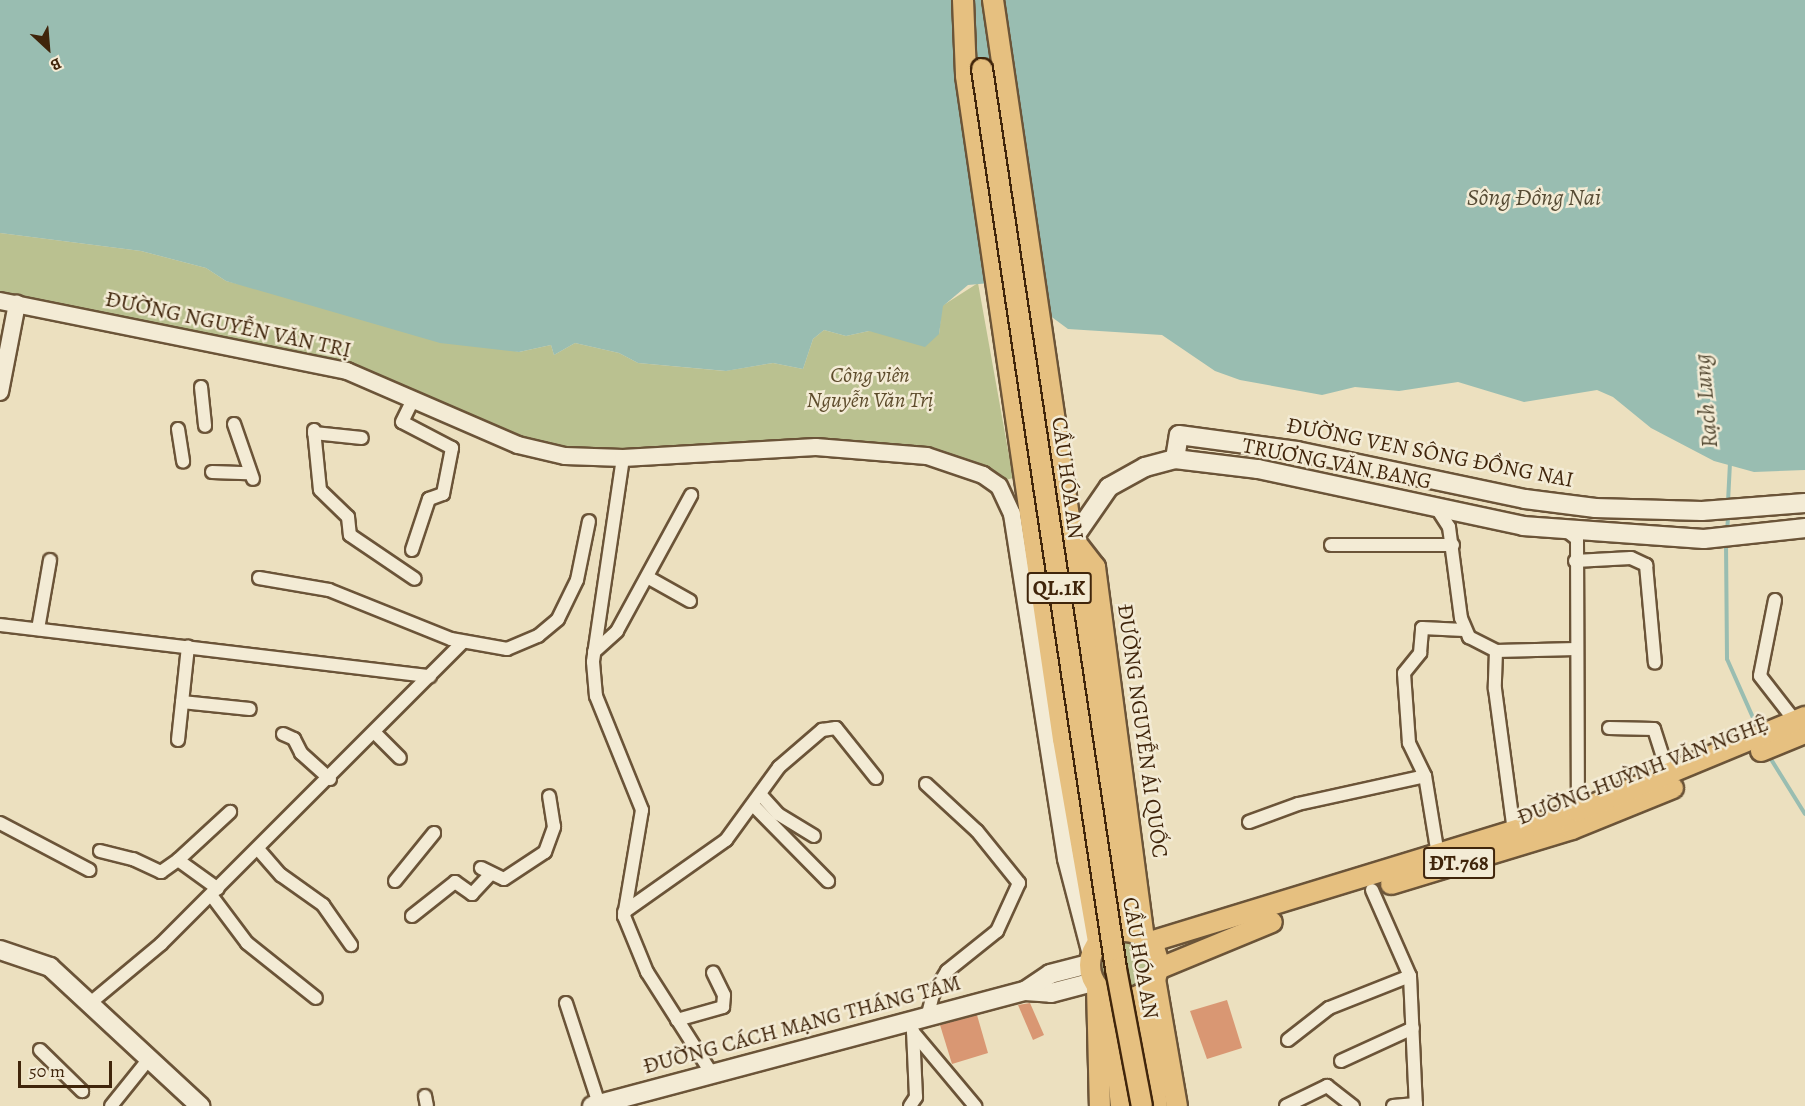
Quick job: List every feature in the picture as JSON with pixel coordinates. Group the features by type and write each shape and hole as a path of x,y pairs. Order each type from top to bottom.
{"main road":[{"name":"CẦU HÓA AN","path":"964,0 966,76 1063,739 1079,834"},
{"name":"CẦU HÓA AN","path":"964,0 982,69 1116,969 1142,1106"},
{"name":"CẦU HÓA AN","path":"993,0 1073,535"},
{"name":"ĐƯỜNG VEN SÔNG ĐỒNG NAI","path":"1175,459 1179,435 1297,451 1526,499 1650,512 1702,511 1805,503"},
{"path":"1073,535 1109,487 1145,466 1175,459"},
{"name":"TRƯƠNG VĂN BANG","path":"1175,459 1258,470 1517,525 1704,539 1748,537 1805,528"},
{"name":"ĐƯỜNG NGUYỄN ÁI QUỐC","path":"1073,535 1115,828 1142,937"},
{"name":"ĐƯỜNG NGUYỄN ÁI QUỐC","path":"1073,535 1095,567 1142,937"},
{"name":"ĐƯỜNG HUỲNH VĂN NGHỆ","path":"1157,974 1253,928 1572,829 1802,724"},
{"name":"ĐƯỜNG HUỲNH VĂN NGHỆ","path":"1097,971 1111,933 1142,937 1438,855 1578,811 1764,743"},
{"path":"1079,834 1115,828"},
{"name":"QL.1K","path":"1079,834 1078,880 1121,1106"},
{"path":"1142,937 1157,974 1177,1106"},
{"path":"0,950 40,961 200,1106"},
{"path":"1097,971 1143,994"},
{"name":"QL.1K","path":"1097,971 1100,1106"},
{"name":"ĐƯỜNG CÁCH MẠNG THÁNG TÁM","path":"596,1105 918,1024 1025,991 1050,974 1097,971"},
{"path":"1157,974 1143,994 1157,1106"}],"street":[{"name":"ĐƯỜNG NGUYỄN VĂN TRỊ","path":"0,301 324,365 413,399 518,445 566,456 623,458 816,447 927,456 983,475 999,486 1012,514 1078,880"},
{"path":"0,392 17,304"},
{"path":"201,387 205,426"},
{"path":"412,550 429,499 443,494 452,448 402,422 413,399"},
{"path":"212,471 251,476 234,423"},
{"path":"178,429 183,462"},
{"path":"362,438 314,431 320,490 348,517 350,535 415,579"},
{"path":"623,458 594,652 596,696 642,810 624,912 637,953 712,1074"},
{"path":"1365,487 1421,496 1438,509 1453,545 1464,630 1477,643 1496,651 1576,649"},
{"path":"594,652 617,631 649,578 691,495"},
{"path":"259,578 342,594 463,642 507,649 549,629 577,580 589,521"},
{"path":"1517,525 1573,531 1577,539 1575,561 1578,811"},
{"path":"1331,545 1453,545"},
{"path":"1575,561 1630,558 1646,565 1655,663"},
{"path":"38,629 50,560"},
{"path":"649,578 690,601"},
{"path":"1775,600 1760,676 1802,724"},
{"path":"0,625 430,676"},
{"path":"1438,855 1425,776 1409,743 1404,673 1420,653 1422,628 1464,630"},
{"path":"89,1004 161,945 375,733 463,642"},
{"path":"178,740 188,647"},
{"path":"1496,651 1495,689 1514,831"},
{"path":"182,702 250,710"},
{"path":"624,912 726,840 788,757 830,726 836,728 876,778"},
{"path":"1609,728 1654,729 1669,776"},
{"path":"375,733 400,758"},
{"path":"283,734 294,739 301,753 330,778"},
{"path":"1249,822 1298,804 1425,776"},
{"path":"910,1106 916,1093 918,1024 947,971 997,931 1019,883 977,831 926,784"},
{"path":"412,916 455,882 472,894 486,871 511,876 544,852 554,827 549,796"},
{"path":"756,800 814,836"},
{"path":"756,800 828,881"},
{"path":"100,851 133,859 160,872 178,860 230,812"},
{"path":"0,823 89,870"},
{"path":"395,881 434,832"},
{"path":"258,849 281,875 323,905 351,945"},
{"path":"178,860 214,892 247,943 316,998"},
{"path":"1372,890 1410,976 1416,1105 1393,1106"},
{"path":"677,1020 723,1007 724,995 713,972"},
{"path":"1288,1040 1329,1008 1410,976"},
{"path":"566,1003 596,1105"},
{"path":"918,1024 975,1106"},
{"path":"1341,1061 1413,1028"},
{"path":"40,1050 82,1091"},
{"path":"111,1106 148,1060"},
{"path":"1286,1106 1327,1086 1353,1106"}],"green space":[{"name":"Công viên Nguyễn Văn Trị","path":"0,233 141,251 206,268 226,281 519,352 551,345 554,355 575,343 619,353 638,363 725,371 773,363 803,369 813,339 824,330 846,336 869,331 939,334 942,306 978,283 1013,478 1002,481 974,463 937,449 866,443 623,451 567,448 519,438 416,392 0,294"},
{"path":"1124,938 1134,940 1143,946 1149,955 1151,965 1149,975 1143,984 1134,990 1124,992 1114,990 1105,984 1099,975 1097,965 1099,955 1105,946 1114,940"}],"water":[{"name":"Sông Đồng Nai","path":"0,0 1805,0 1805,470 1754,472 1714,461 1651,428 1613,397 1597,390 1524,402 1458,382 1399,391 1355,387 1322,395 1240,380 1215,371 1162,335 1068,329 1026,298 990,283 968,285 943,306 939,334 925,347 869,331 846,336 824,330 813,339 803,369 773,363 726,371 638,363 619,353 575,343 554,355 551,345 519,352 440,343 226,281 206,268 141,251 0,233"}],"building":[{"path":"1227,1000 1242,1048 1207,1059 1190,1011"},
{"path":"1030,1003 1044,1035 1033,1040 1018,1005"},
{"path":"977,1015 988,1053 952,1064 940,1025"}],"waterway":[{"name":"Rạch Lung","path":"1728,502 1730,462"},
{"name":"Rạch Lung","path":"1727,532 1728,516"},
{"name":"Rạch Lung","path":"1726,543 1727,659 1758,729"},
{"name":"Rạch Lung","path":"1769,756 1805,814"}]}
